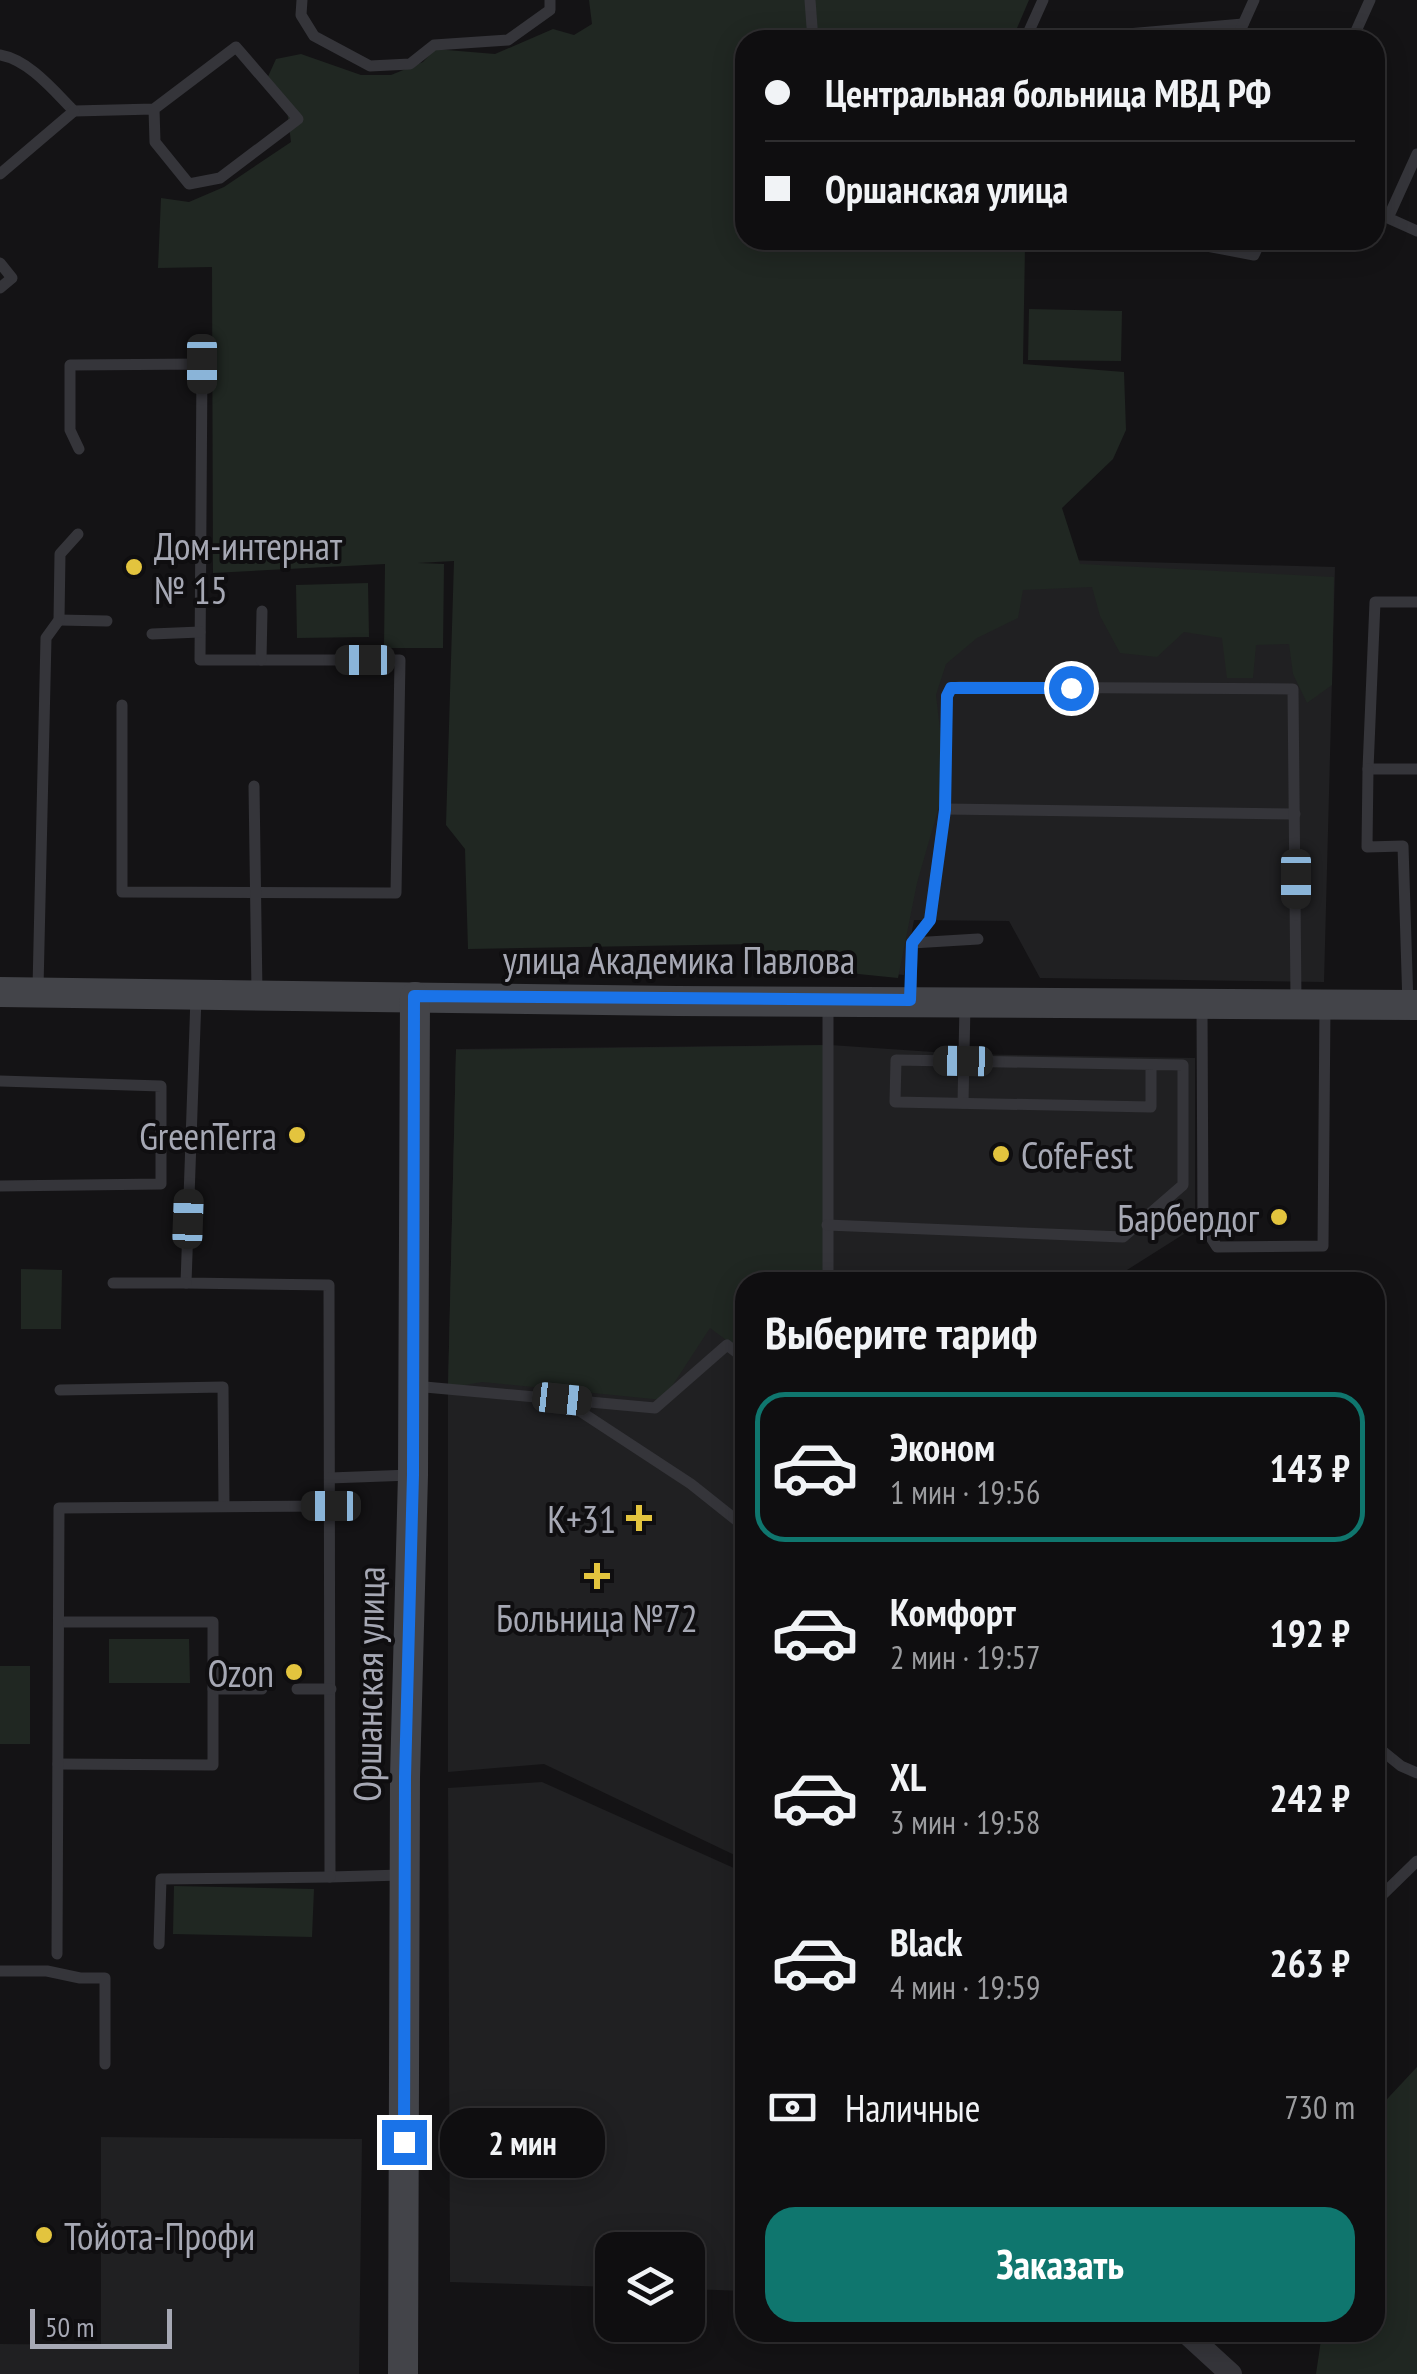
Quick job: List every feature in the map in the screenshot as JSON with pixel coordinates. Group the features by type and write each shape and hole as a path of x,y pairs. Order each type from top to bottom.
{"street":[{"name":"улица Академика Павлова","path":"0,992 1412,1005"},
{"name":"Оршанская улица","path":"403,2374 414,996"},
{"path":"1196,2342 1231,2374"}],"lane":[{"path":"302,0 301,15 314,36 370,66 410,64 434,44 508,40 550,10 550,0"},
{"path":"810,0 812,30"},
{"path":"1029,30 1042,0"},
{"path":"1240,30 1254,0"},
{"path":"1356,30 1370,0"},
{"path":"1174,30 1243,24"},
{"path":"0,174 74,111 154,108 236,47 298,119 220,178 189,184 155,142 154,108"},
{"path":"0,55 7,55 36,75 74,111"},
{"path":"1417,154 1388,218 1417,231"},
{"path":"1224,250 1254,256 1257,250"},
{"path":"0,263 12,278 0,288"},
{"path":"79,449 70,430 70,365 202,364 200,660 400,660 396,892 122,892 122,705"},
{"path":"38,992 46,638 59,620 60,554 78,534"},
{"path":"1412,1005 1403,846 1367,847 1375,602 1417,602"},
{"path":"260,660 262,611"},
{"path":"59,620 108,621"},
{"path":"152,634 200,632"},
{"path":"910,1000 912,943 930,920 945,810 947,696 951,688 1292,689 1295,814 1311,1005 1323,1246 1217,1247 1203,1226 1202,1003"},
{"path":"1368,768 1417,769"},
{"path":"254,786 257,993"},
{"path":"945,810 1295,814"},
{"path":"912,943 978,939"},
{"path":"186,1283 196,993"},
{"path":"828,1000 828,1272"},
{"path":"963,1104 965,1001"},
{"path":"826,1225 1123,1236 1183,1185 1182,1066 896,1060 895,1102 963,1104 1151,1107 1151,1066"},
{"path":"0,1082 161,1086 161,1184 0,1186"},
{"path":"113,1283 329,1285 330,1877"},
{"path":"413,1386 655,1408 727,1345 735,1351"},
{"path":"60,1390 222,1387 224,1506"},
{"path":"562,1399 691,1484 735,1519"},
{"path":"330,1478 413,1475"},
{"path":"56,1954 58,1508 331,1506"},
{"path":"58,1764 213,1765 213,1622 60,1622"},
{"path":"213,1689 262,1689"},
{"path":"297,1689 331,1689"},
{"path":"1385,1753 1417,1773"},
{"path":"1385,1892 1417,1861"},
{"path":"159,1944 161,1879 405,1874"},
{"path":"0,1971 47,1971 105,1978 105,2064"}],"shaded area":[{"path":"589,0 1029,0 1016,30 735,30 735,250 1025,250 1023,364 1124,372 1126,430 1113,459 1062,508 1080,564 1334,577 1332,685 1307,703 1293,674 1289,644 1256,645 1253,678 1227,678 1222,638 1184,632 1157,657 1120,653 1100,616 1092,587 1023,590 1018,618 977,638 946,664 936,695 946,782 917,883 898,978 769,965 756,944 468,949 465,849 446,825 454,561 418,563 444,564 443,648 384,648 385,564 213,573 212,267 158,268 161,198 189,202 224,187 291,142 287,110 266,81 276,59 301,54 361,75 391,75 423,62 435,49 495,54 553,29 574,35 592,24"},
{"path":"1029,309 1122,311 1121,361 1028,360"},
{"path":"831,554 1335,567 1324,982 1040,978 1009,921 914,920 904,975 816,966"},
{"path":"368,583 369,637 297,638 296,585"},
{"name":"Больница №72","path":"830,1045 963,1054 1195,1058 1195,1227 1124,1272 735,1272 735,1855 544,1764 448,1772 448,1388 456,1049"},
{"path":"830,1045 831,1272 735,1272 735,1347 710,1328 663,1400 482,1382 448,1388 456,1050"},
{"path":"21,1269 62,1270 61,1329 21,1329"},
{"path":"109,1639 189,1639 190,1683 109,1683"},
{"path":"0,1666 30,1666 30,1744 0,1744"},
{"path":"542,1782 735,1869 735,2291 705,2290 705,2232 595,2232 595,2286 450,2282 448,1788"},
{"path":"174,1886 314,1889 312,1937 173,1934"},
{"path":"1417,2067 1417,2374 1316,2374 1321,2342 1385,2342 1385,2101"},
{"path":"101,2137 362,2139 359,2374 0,2374 0,2344 101,2345"}],"place":[{"name":"Дом-интернат № 15","path":"134,567"},
{"name":"GreenTerra","path":"297,1135"},
{"name":"CofeFest","path":"1001,1154"},
{"name":"Барбердог","path":"1279,1217"},
{"name":"К+31","path":"639,1518"},
{"name":"Больница №72","path":"597,1576"},
{"name":"Ozon","path":"294,1672"},
{"name":"Тойота-Профи","path":"44,2235"}],"route":[{"path":"404,2142 405,1777 413,1475 414,996 910,1000 912,943 930,920 945,810 947,696 951,688 1071,688"}]}
